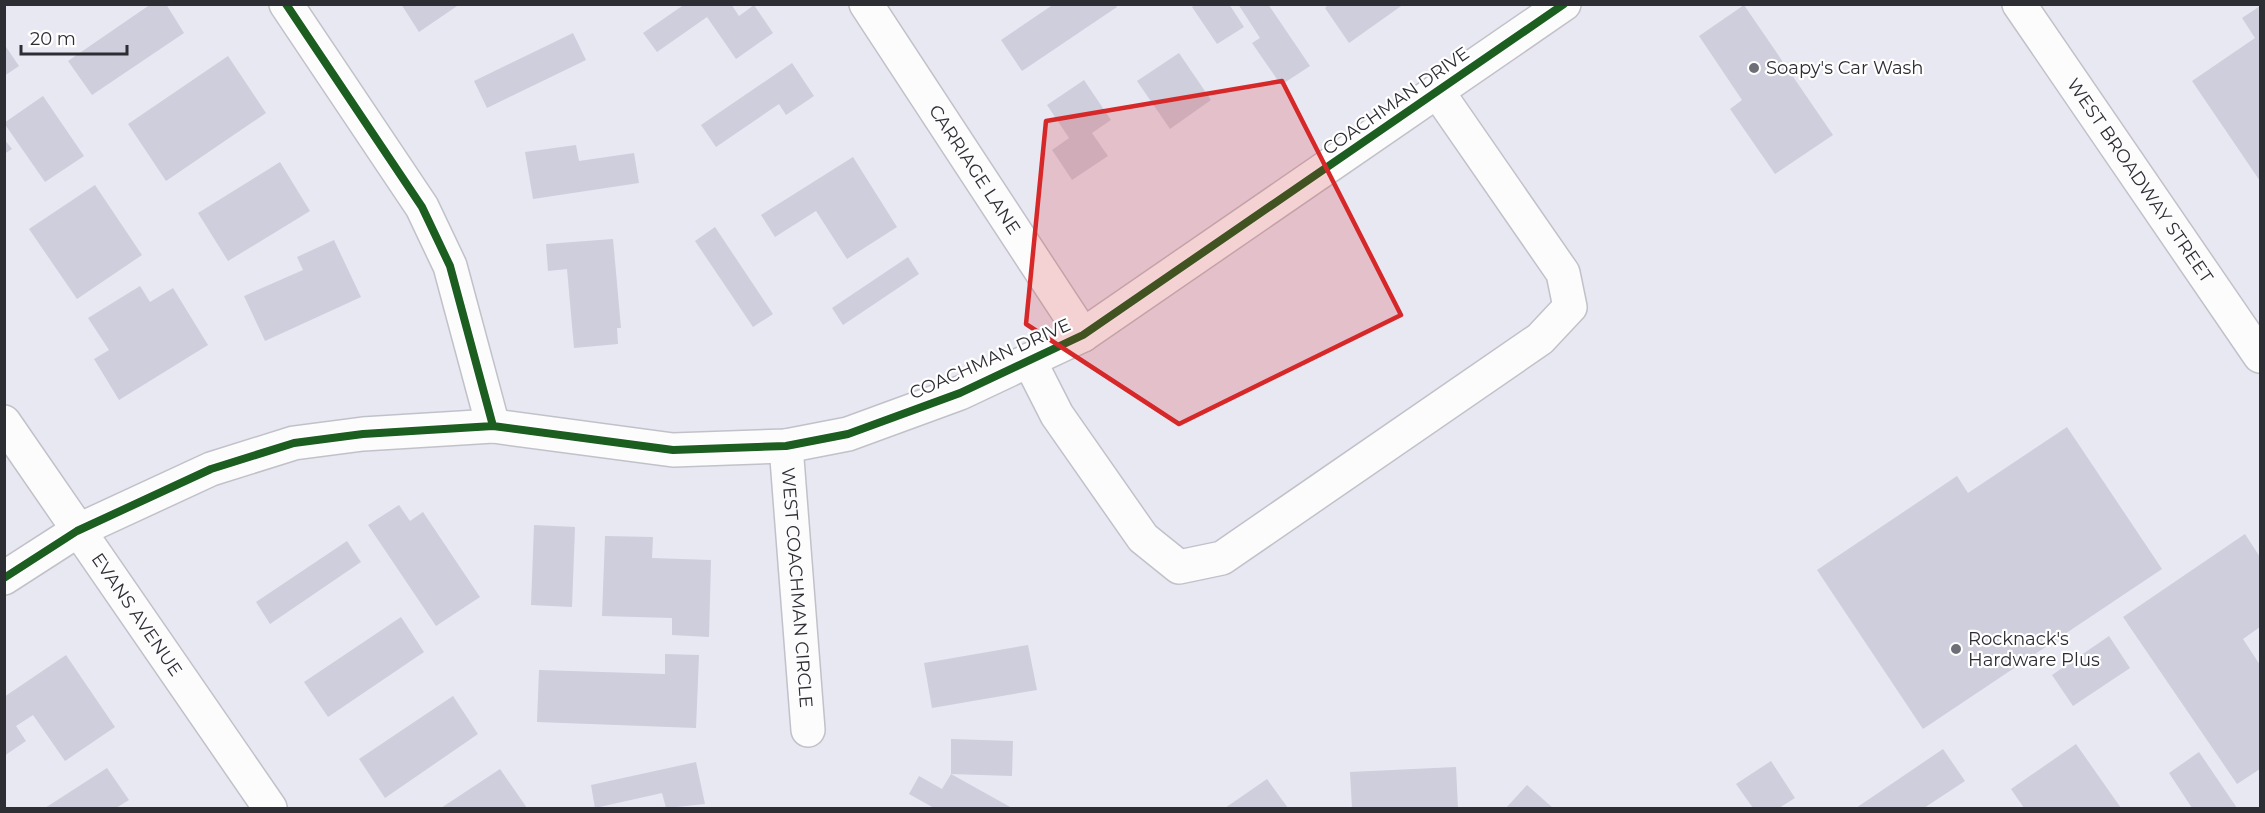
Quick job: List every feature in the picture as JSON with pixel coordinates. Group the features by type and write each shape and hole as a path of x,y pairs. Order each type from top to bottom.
{"street":[{"path":"286,4 422,207 450,266 492,426"},
{"name":"CARRIAGE LANE","path":"866,4 1083,335"},
{"name":"COACHMAN DRIVE","path":"4,578 78,531 211,469 294,443 363,434 492,426 673,450 786,446 848,434 960,393 1083,335 1564,4"},
{"name":"WEST BROADWAY STREET","path":"2019,4 2260,357"},
{"path":"1029,360 1057,415 1143,538 1179,567 1222,558 1540,339 1570,307 1563,273 1437,92"},
{"name":"EVANS AVENUE","path":"4,422 270,808"},
{"name":"WEST COACHMAN CIRCLE","path":"786,446 808,730"}],"highlighted area":[{"path":"1282,81 1401,315 1179,424 1026,324 1046,121"}],"building":[{"path":"151,4 166,4 184,33 92,95 68,61"},
{"path":"401,4 460,4 419,32"},
{"path":"685,4 731,4 739,16 754,5 773,33 736,59 707,17 657,52 643,33"},
{"path":"1054,4 1115,4 1117,7 1022,71 1001,40"},
{"path":"1196,4 1229,4 1244,27 1217,44 1192,7"},
{"path":"1238,4 1268,4 1310,66 1281,85 1252,43 1260,38"},
{"path":"1329,4 1404,4 1349,43 1325,8"},
{"name":"Soapy's Car Wash","path":"1744,5 1833,135 1775,174 1730,109 1742,100 1699,36"},
{"path":"2260,6 2260,181 2192,81 2255,38 2242,18"},
{"path":"573,33 586,60 487,108 474,81"},
{"path":"4,44 19,66 4,76"},
{"path":"1179,53 1211,100 1170,129 1137,81"},
{"path":"228,56 266,113 166,181 128,124"},
{"path":"792,63 814,96 786,115 779,104 716,147 701,125"},
{"path":"1084,80 1111,120 1092,133 1108,156 1072,180 1052,150 1069,138 1047,105"},
{"path":"43,96 84,156 45,182 4,123"},
{"path":"4,139 12,149 4,154"},
{"path":"576,145 579,161 634,153 639,183 533,199 525,152"},
{"path":"853,157 897,227 847,259 816,211 775,237 761,215"},
{"path":"280,162 310,211 228,261 198,213"},
{"path":"95,185 142,255 77,299 29,229"},
{"path":"715,227 773,314 753,327 695,241"},
{"path":"613,239 621,328 617,328 618,344 574,348 567,269 548,271 546,244"},
{"path":"334,240 361,297 265,341 244,296 303,270 297,257"},
{"path":"908,257 919,274 843,325 832,308"},
{"path":"140,286 150,302 173,288 208,345 119,400 94,359 109,350 88,318"},
{"name":"Rocknack's Hardware Plus","path":"2067,427 2162,569 1923,729 1817,570 1957,476 1968,493"},
{"path":"399,505 410,521 423,512 480,597 436,626 368,525"},
{"path":"534,525 575,527 572,607 531,605"},
{"path":"2245,534 2260,557 2260,627 2243,639 2260,665 2260,769 2237,784 2123,617"},
{"path":"605,536 653,537 652,558 711,560 709,637 672,635 672,618 602,616"},
{"path":"347,541 361,562 270,624 256,602"},
{"path":"401,617 424,652 328,717 304,682"},
{"path":"2109,636 2130,668 2073,706 2052,675"},
{"path":"1028,645 1037,690 932,708 924,663"},
{"path":"665,654 699,655 696,728 537,722 539,670 665,674"},
{"path":"66,655 115,727 65,761 33,715 16,726 26,741 4,756 4,697"},
{"path":"453,696 478,734 385,798 359,759"},
{"path":"951,739 1013,741 1012,776 951,774"},
{"path":"2076,744 2121,808 2024,808 2011,789"},
{"path":"1943,749 1965,781 1924,808 1856,808"},
{"path":"2199,752 2237,808 2192,808 2169,773"},
{"path":"1771,761 1795,798 1779,808 1753,808 1736,784"},
{"path":"696,762 705,804 666,808 662,793 595,808 591,785"},
{"path":"1456,767 1458,808 1352,808 1350,772"},
{"path":"107,768 129,800 116,808 45,808"},
{"path":"500,769 527,808 441,808"},
{"path":"951,774 1012,808 934,808 909,794 919,776 942,789"},
{"path":"1267,779 1288,808 1225,808"},
{"path":"1527,785 1553,808 1506,808"}],"cycle path":[{"path":"286,4 422,207 450,266 493,426"},
{"path":"4,578 77,531 211,469 294,443 363,434 493,426 673,450 786,446 848,434 960,393 1083,335 1564,4"}],"place":[{"name":"Soapy's Car Wash","path":"1754,68"},
{"name":"Rocknack's Hardware Plus","path":"1956,649"}]}
